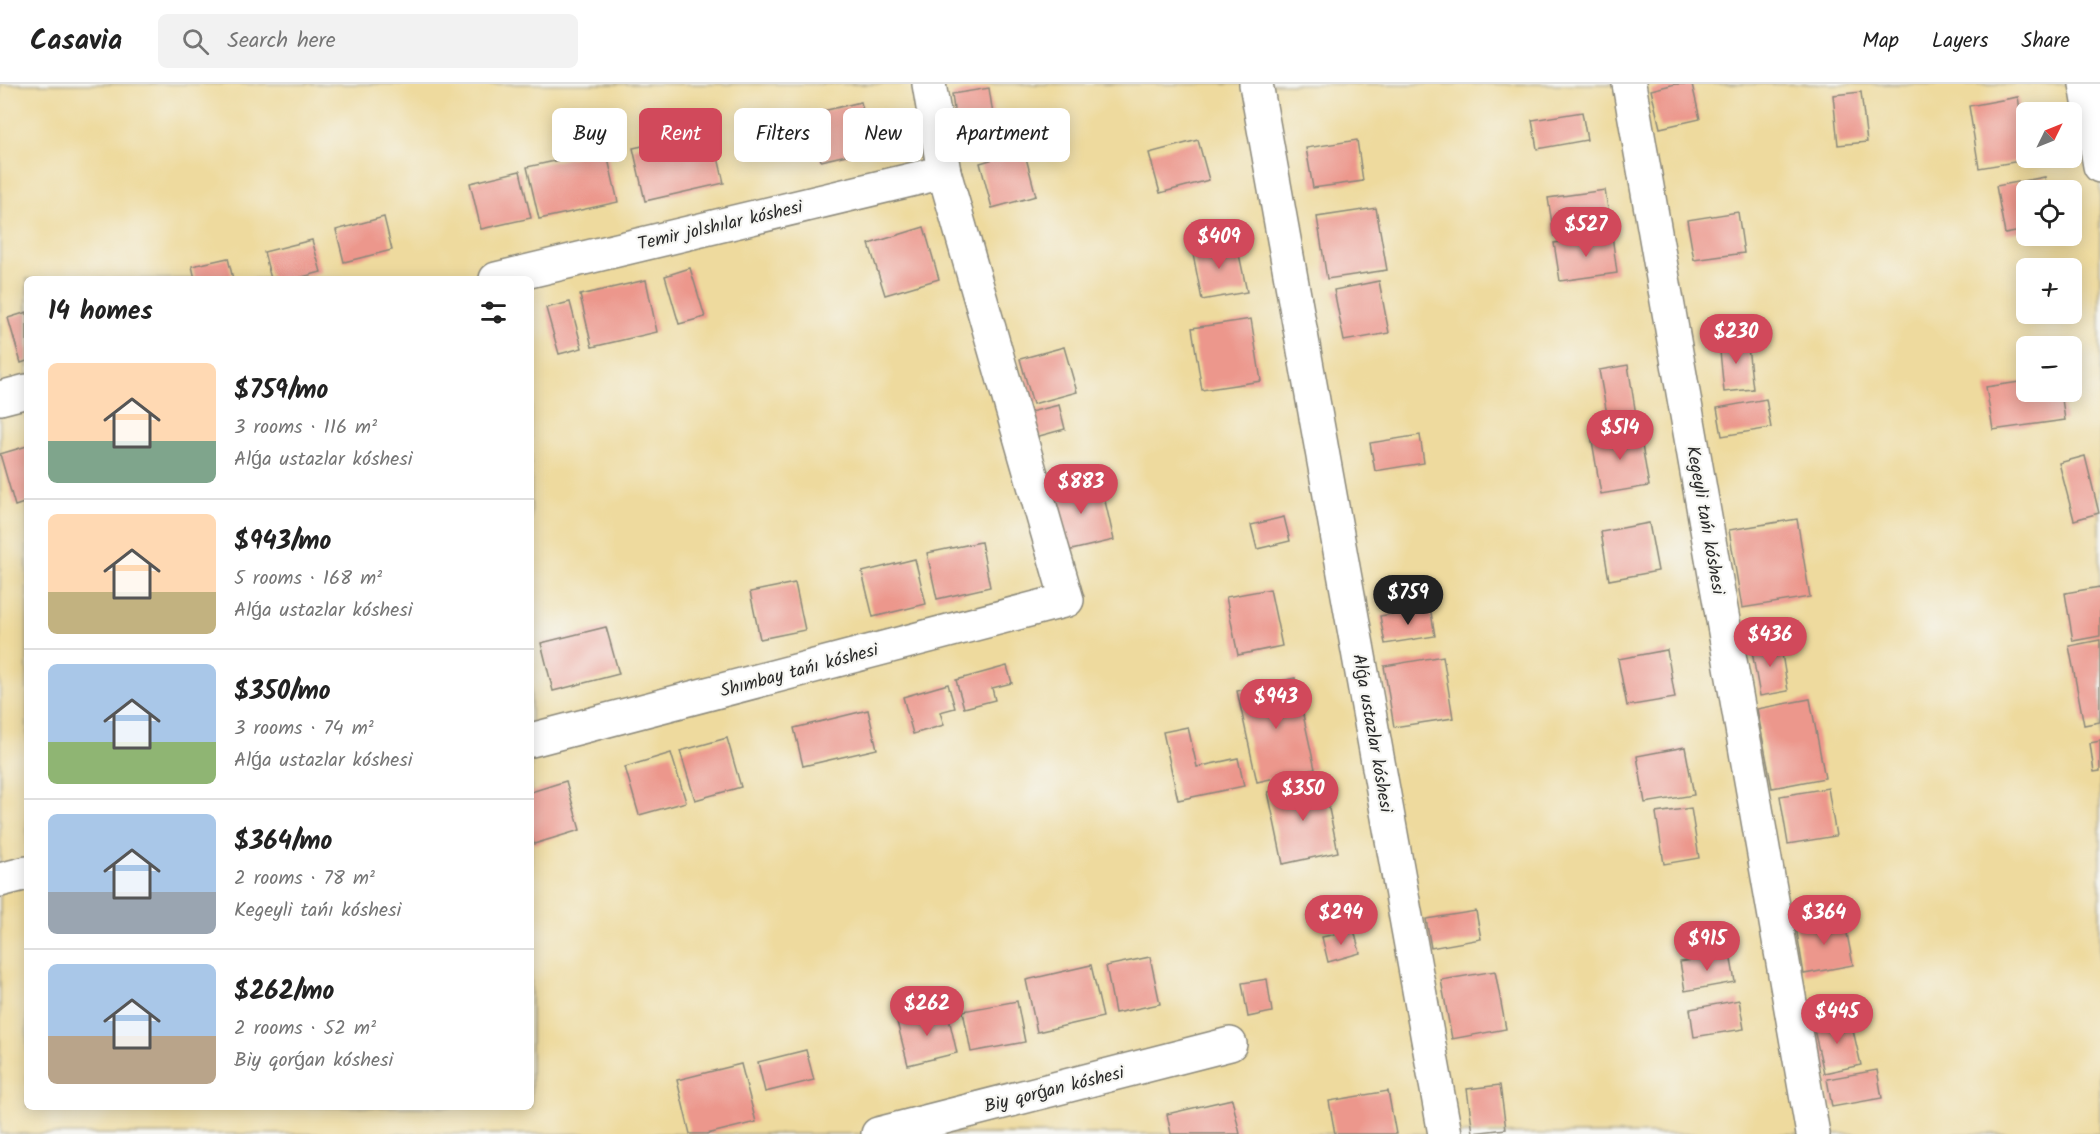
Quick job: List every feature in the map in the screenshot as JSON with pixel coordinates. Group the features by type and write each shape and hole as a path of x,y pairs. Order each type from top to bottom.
{"street":[{"path":"929,84 944,172"},
{"name":"Alǵa ustazlar kóshesi","path":"1256,84 1445,1134"},
{"name":"Kegeyli tańı kóshesi","path":"1629,84 1664,273 1813,1134"},
{"path":"2086,84 2100,166"},
{"name":"Temir jolshılar kóshesi","path":"509,276 944,172"},
{"name":"Shımbay tańı kóshesi","path":"534,739 1067,600 944,172"},
{"path":"0,398 24,392"},
{"path":"0,880 24,874"},
{"name":"Biy qorǵan kóshesi","path":"878,1134 1230,1044"}],"sand":[{"path":"0,84 2100,84 2100,1134 0,1134"}],"building":[{"path":"1675,84 1692,84 1700,119 1660,128 1651,90"},
{"path":"989,88 992,108 954,108 952,94"},
{"path":"1861,92 1867,142 1838,145 1833,95"},
{"path":"2018,97 2019,102 2016,102 2016,162 1979,168 1969,106"},
{"path":"861,102 862,108 843,108 843,156 831,159 831,109"},
{"path":"1582,112 1587,140 1537,149 1532,120"},
{"path":"1198,140 1209,180 1160,193 1149,153"},
{"path":"1357,140 1363,181 1313,188 1306,148"},
{"path":"639,147 639,162 719,162 724,183 645,201 633,148"},
{"path":"552,162 609,162 618,202 539,219 527,167"},
{"path":"1027,162 1036,196 992,208 980,163"},
{"path":"520,171 531,218 481,229 470,183"},
{"path":"2045,177 2045,180 2029,180"},
{"path":"2016,182 2016,232 2005,234 1996,186"},
{"path":"1605,190 1611,228 1554,236 1548,198"},
{"path":"1376,208 1387,270 1327,279 1317,217"},
{"path":"1738,212 1744,253 1694,260 1687,220"},
{"path":"384,217 392,250 344,262 336,230"},
{"path":"924,227 939,279 885,295 869,244"},
{"path":"1612,235 1617,273 1560,281 1554,243"},
{"path":"312,240 321,272 306,276 270,276 264,252"},
{"path":"1236,240 1247,292 1202,300 1192,249"},
{"path":"228,258 232,276 194,276 192,266"},
{"path":"690,268 705,317 679,324 665,276"},
{"path":"646,280 657,332 592,347 580,295"},
{"path":"1379,281 1389,333 1344,341 1334,290"},
{"path":"570,302 582,348 559,354 546,308"},
{"path":"24,313 24,362 21,363 8,318"},
{"path":"1251,319 1261,381 1202,390 1192,328"},
{"path":"1747,339 1753,389 1724,392 1719,341"},
{"path":"1064,347 1077,392 1033,404 1020,359"},
{"path":"1628,365 1636,415 1608,420 1599,370"},
{"path":"2016,382 2016,402 2062,402 2065,420 1993,430 1986,387"},
{"path":"1766,399 1771,428 1722,436 1717,408"},
{"path":"1059,405 1065,429 1032,438 1026,413"},
{"path":"1639,428 1649,486 1601,494 1591,435"},
{"path":"1420,435 1424,463 1375,471 1370,443"},
{"path":"24,447 24,503 15,506 0,454"},
{"path":"2085,456 2099,513 2074,520 2059,463"},
{"path":"1100,479 1114,540 1063,552 1049,490"},
{"path":"1284,517 1290,541 1257,549 1251,525"},
{"path":"1797,519 1810,597 1742,608 1729,530"},
{"path":"1649,523 1658,571 1609,580 1601,532"},
{"path":"981,542 990,587 937,599 927,553"},
{"path":"915,559 926,604 873,617 862,572"},
{"path":"795,583 805,630 760,639 750,592"},
{"path":"2100,587 2100,636 2073,641 2065,593"},
{"path":"1270,589 1282,646 1238,655 1226,597"},
{"path":"1430,607 1435,636 1385,644 1380,616"},
{"path":"606,627 619,674 553,691 541,643"},
{"path":"2100,640 2100,722 2084,725 2069,646"},
{"path":"1780,641 1788,691 1760,696 1751,646"},
{"path":"1667,650 1675,698 1627,706 1618,659"},
{"path":"1443,656 1453,718 1394,727 1384,666"},
{"path":"1007,666 1012,683 992,688 995,700 964,708 956,680"},
{"path":"1295,678 1315,769 1257,782 1237,691"},
{"path":"948,684 955,708 940,712 944,725 913,734 903,697"},
{"path":"1810,699 1825,778 1772,788 1757,709"},
{"path":"868,710 877,749 803,766 794,728"},
{"path":"1188,727 1197,767 1238,758 1244,786 1178,800 1163,732"},
{"path":"727,738 741,787 695,800 680,751"},
{"path":"2100,741 2100,771 2094,772 2090,743"},
{"path":"1685,747 1694,795 1645,803 1637,756"},
{"path":"671,753 686,802 639,815 625,767"},
{"path":"1323,780 1338,852 1283,864 1268,792"},
{"path":"566,781 580,830 534,844 534,791"},
{"path":"1828,788 1836,836 1788,844 1780,796"},
{"path":"1691,808 1699,858 1664,864 1656,813"},
{"path":"1476,911 1481,939 1431,948 1426,919"},
{"path":"1844,918 1853,965 1804,974 1796,926"},
{"path":"1354,930 1360,953 1328,962 1322,937"},
{"path":"1730,954 1735,982 1685,991 1680,962"},
{"path":"1150,957 1160,1004 1115,1013 1106,966"},
{"path":"1091,965 1103,1017 1037,1032 1026,980"},
{"path":"1495,971 1506,1029 1452,1039 1441,980"},
{"path":"1267,979 1272,1012 1248,1017 1242,983"},
{"path":"1739,1000 1744,1029 1694,1037 1690,1009"},
{"path":"1017,1001 1025,1042 971,1052 963,1011"},
{"path":"947,1010 957,1053 908,1065 897,1022"},
{"path":"1850,1017 1861,1065 1824,1073 1813,1025"},
{"path":"806,1050 814,1080 765,1092 758,1062"},
{"path":"741,1064 756,1122 707,1134 690,1134 677,1080"},
{"path":"1877,1070 1882,1098 1832,1107 1827,1079"},
{"path":"1500,1085 1506,1129 1473,1133 1467,1089"},
{"path":"1388,1091 1396,1134 1335,1134 1329,1101"},
{"path":"1232,1099 1240,1134 1171,1134 1167,1114"}]}
